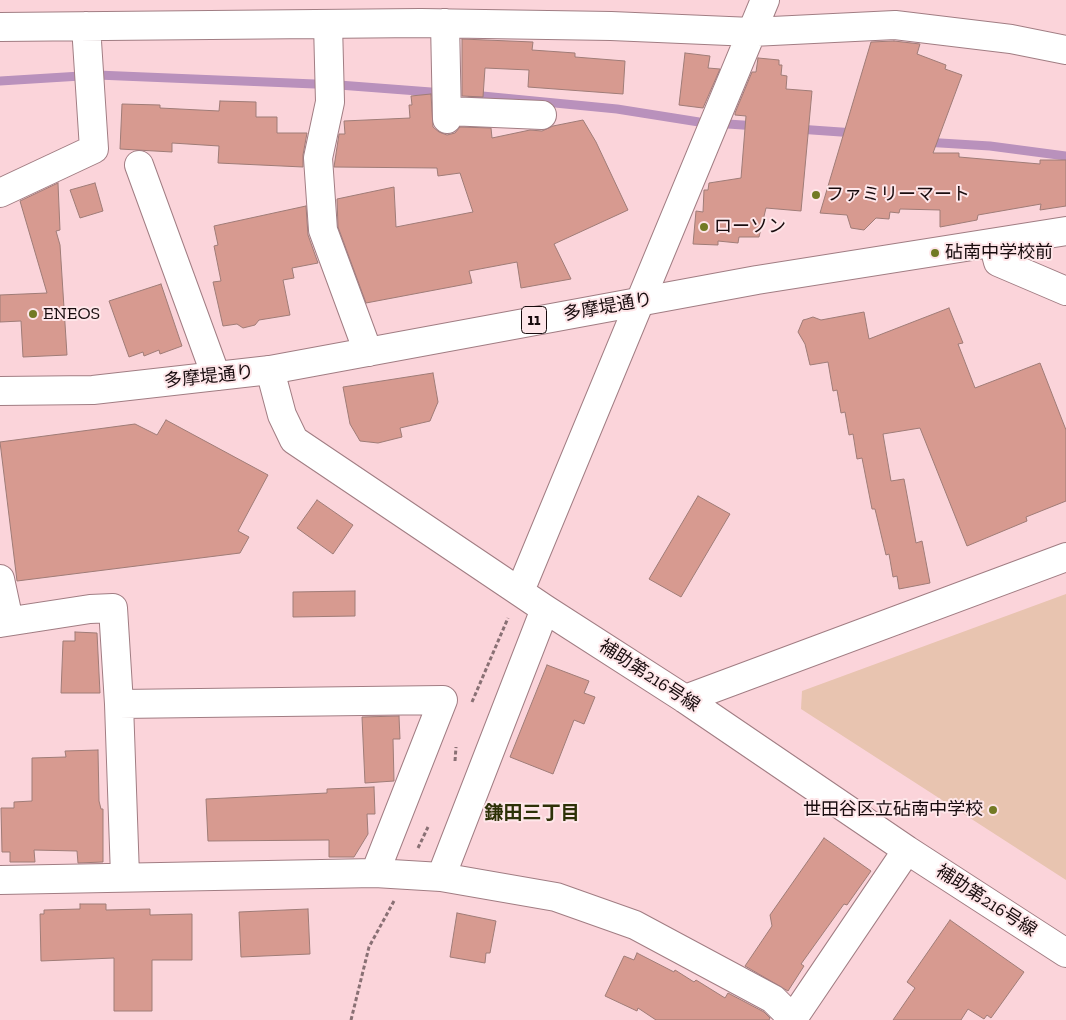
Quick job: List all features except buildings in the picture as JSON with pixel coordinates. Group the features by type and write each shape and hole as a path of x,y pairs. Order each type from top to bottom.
{"street":[{"path":"520,591 765,0"},
{"path":"445,23 447,113 542,115"},
{"path":"0,27 445,23 612,26 752,32 895,25 1011,39 1066,50"},
{"path":"328,24 330,102 318,158 323,230 368,352"},
{"path":"0,193 94,149 86,26"},
{"path":"139,165 216,376"},
{"name":"多摩堤通り","path":"0,391 93,390 270,370 641,300 1066,231"},
{"path":"993,243 998,262 1066,291"},
{"name":"補助第216号線","path":"270,370 282,415 294,440 545,609 685,699 907,850 1066,953"},
{"path":"685,699 1066,557"},
{"path":"0,579 5,622 90,609 112,608 119,704 124,876"},
{"path":"441,877 545,609"},
{"path":"119,704 443,700 375,873"},
{"path":"0,880 124,876 375,873 441,877 556,897 635,925 773,1000 792,1020 907,850"}],"shaded area":[{"name":"世田谷区立砧南中学校","path":"1066,594 1066,880 801,709 802,691"}],"waterway":[{"path":"0,81 97,75 339,85 444,93"},
{"path":"472,95 617,109 699,122 757,126"},
{"path":"798,129 855,133"},
{"path":"924,142 990,146 1066,156"}],"place":[{"name":"ファミリーマート","path":"816,195"},
{"name":"ローソン","path":"704,227"},
{"name":"砧南中学校前","path":"935,253"},
{"name":"ENEOS","path":"33,314"},
{"name":"世田谷区立砧南中学校","path":"993,810"}],"district":[{"name":"鎌田三丁目","path":"532,814"}]}
